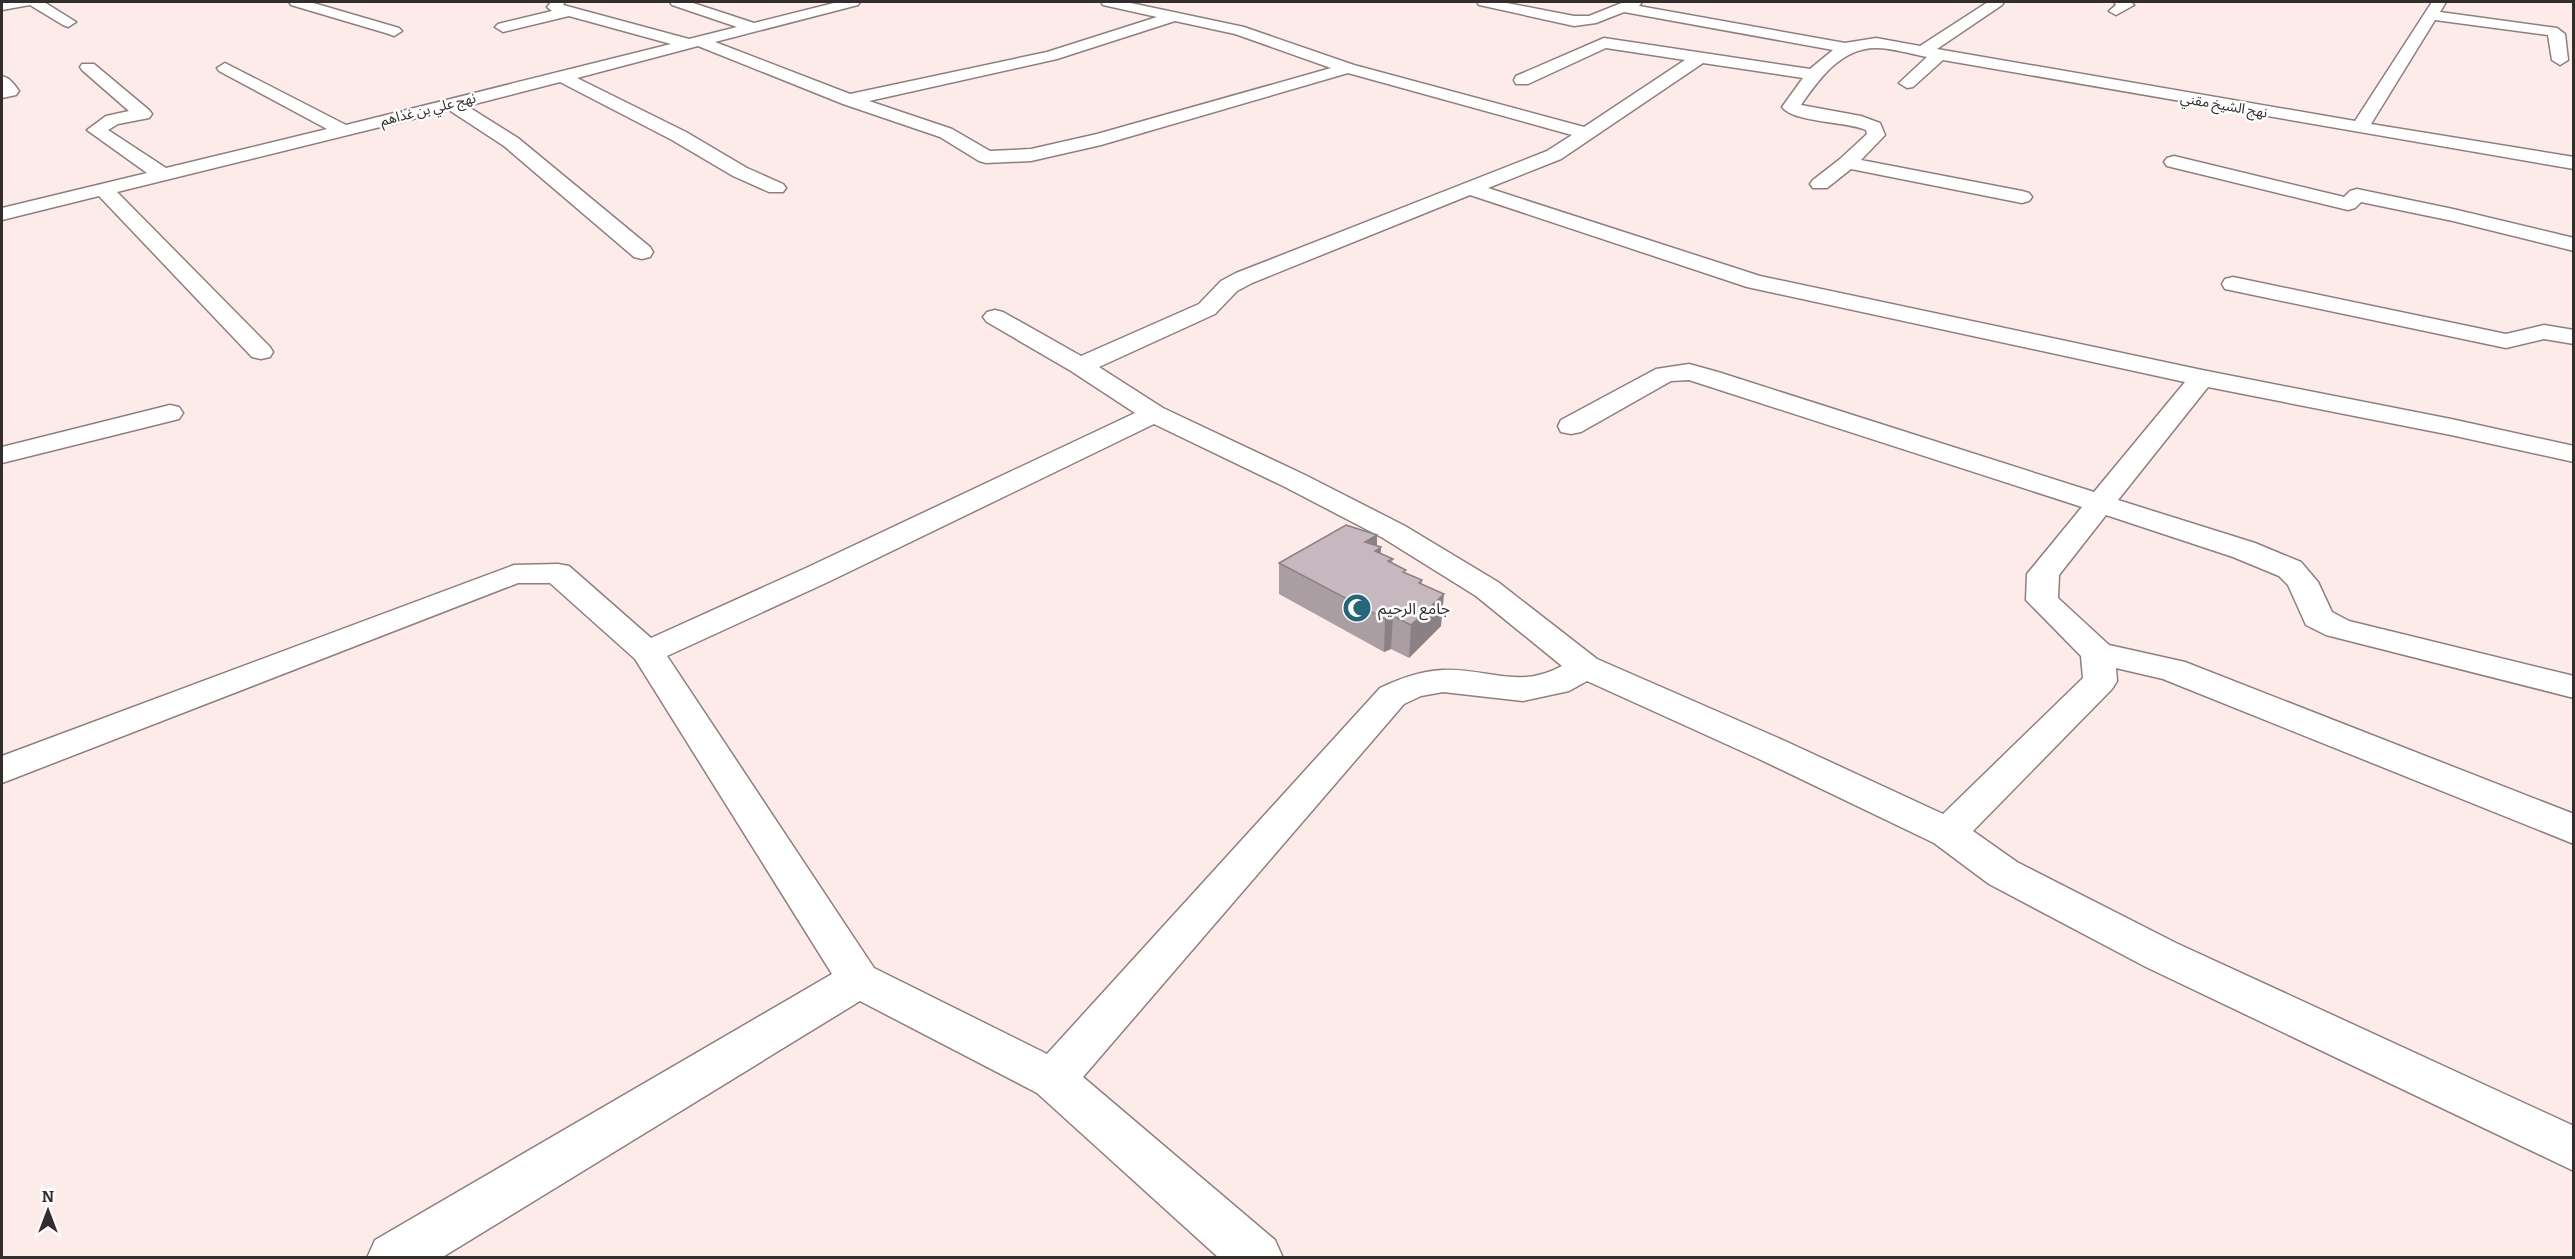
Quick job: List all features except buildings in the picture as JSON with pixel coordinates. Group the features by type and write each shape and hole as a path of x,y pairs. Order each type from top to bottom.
{"street":[{"path":"2,6 26,2"},
{"path":"35,2 68,22"},
{"path":"296,2 394,31"},
{"path":"558,2 554,7 693,42 946,133 986,157 1031,155 1101,139 1348,68"},
{"path":"677,2 751,27"},
{"name":"نهج علي بن غذاهم","path":"2,214 452,104 853,2"},
{"path":"1108,2 1239,30 1348,68 1586,133"},
{"path":"1484,2 1574,21 1591,20 1629,4 1845,48"},
{"path":"1907,83 1932,52 1997,2"},
{"path":"2359,128 2435,8 2552,31 2557,34 2560,60"},
{"path":"503,27 570,11"},
{"path":"849,100 1052,56 1175,16"},
{"path":"1522,80 1604,43 1814,75"},
{"name":"نهج الشيخ مقني","path":"1845,48 1876,43 2359,128 2574,163"},
{"path":"1820,184 1847,163 1876,135 1874,127 1861,121 1791,107 1814,75 1845,48"},
{"path":"1080,366 1207,309 1229,286 1244,278 1554,155 1700,58"},
{"path":"88,67 143,114 112,120 101,124 96,130 163,175"},
{"path":"225,68 342,130"},
{"path":"561,76 678,136 740,172 776,188"},
{"path":"2,81 10,91 2,93"},
{"path":"452,104 511,142 642,252"},
{"path":"2174,162 2348,204 2357,195 2453,215 2574,245"},
{"path":"1847,163 2022,197"},
{"path":"1468,188 1755,282 2202,378 2451,427 2574,454"},
{"path":"103,189 261,352"},
{"path":"2233,284 2506,341 2544,332 2574,337"},
{"path":"995,316 1080,366 1154,414 1295,481 1394,532 1487,589 1585,667 1772,750 1948,833 2003,873 2161,955 2574,1149"},
{"path":"1571,426 1665,374 1689,372 2102,502 2290,568 2302,582 2318,618 2338,628 2574,687"},
{"path":"2202,378 2043,574 2042,600 2098,653 2173,670 2574,830"},
{"path":"2,455 170,413"},
{"path":"647,652 818,575 1154,414"},
{"path":"2,771 514,574 558,573 647,652 859,980 1053,1079 1257,1257"},
{"path":"1948,833 2100,681 2098,653"},
{"path":"1053,1079 1392,696 1413,686 1443,681 1522,690 1557,683 1585,667"},
{"path":"393,1257 859,980"}],"place":[{"name":"جامع الرحيم","path":"1357,608"}]}
